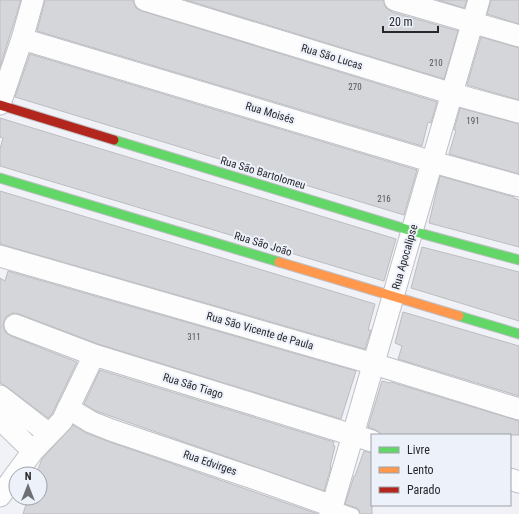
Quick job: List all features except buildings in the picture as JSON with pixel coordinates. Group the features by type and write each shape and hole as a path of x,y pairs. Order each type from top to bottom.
{"street":[{"path":"0,105 33,0"},
{"name":"Rua São Lucas","path":"145,0 453,94 519,112"},
{"path":"395,0 519,36"},
{"name":"Rua Apocalipse","path":"331,510 362,438 374,364 479,0"},
{"name":"Rua Moisés","path":"22,39 433,162 519,186"},
{"name":"Rua São Bartolomeu","path":"0,105 412,231 519,260"},
{"name":"Rua São João","path":"0,178 519,334"},
{"name":"Rua São Vicente de Paula","path":"0,256 374,364 519,409"},
{"name":"Rua São Tiago","path":"15,325 94,355 362,438"},
{"path":"22,466 33,451 62,421 94,355"},
{"path":"0,396 49,434"},
{"name":"Rua Edvirges","path":"68,408 91,422 111,430 253,478 331,510"},
{"path":"0,419 33,451"},
{"path":"0,496 8,485"}],"lane":[{"name":"Rua Edvirges","path":"331,510 354,514"}],"traffic: fast":[{"path":"114,140 412,231 519,260"},
{"path":"0,178 279,262"},
{"path":"459,316 519,334"}],"traffic: slow":[{"path":"279,262 459,316"}],"traffic: jam":[{"path":"0,105 114,140"}]}
